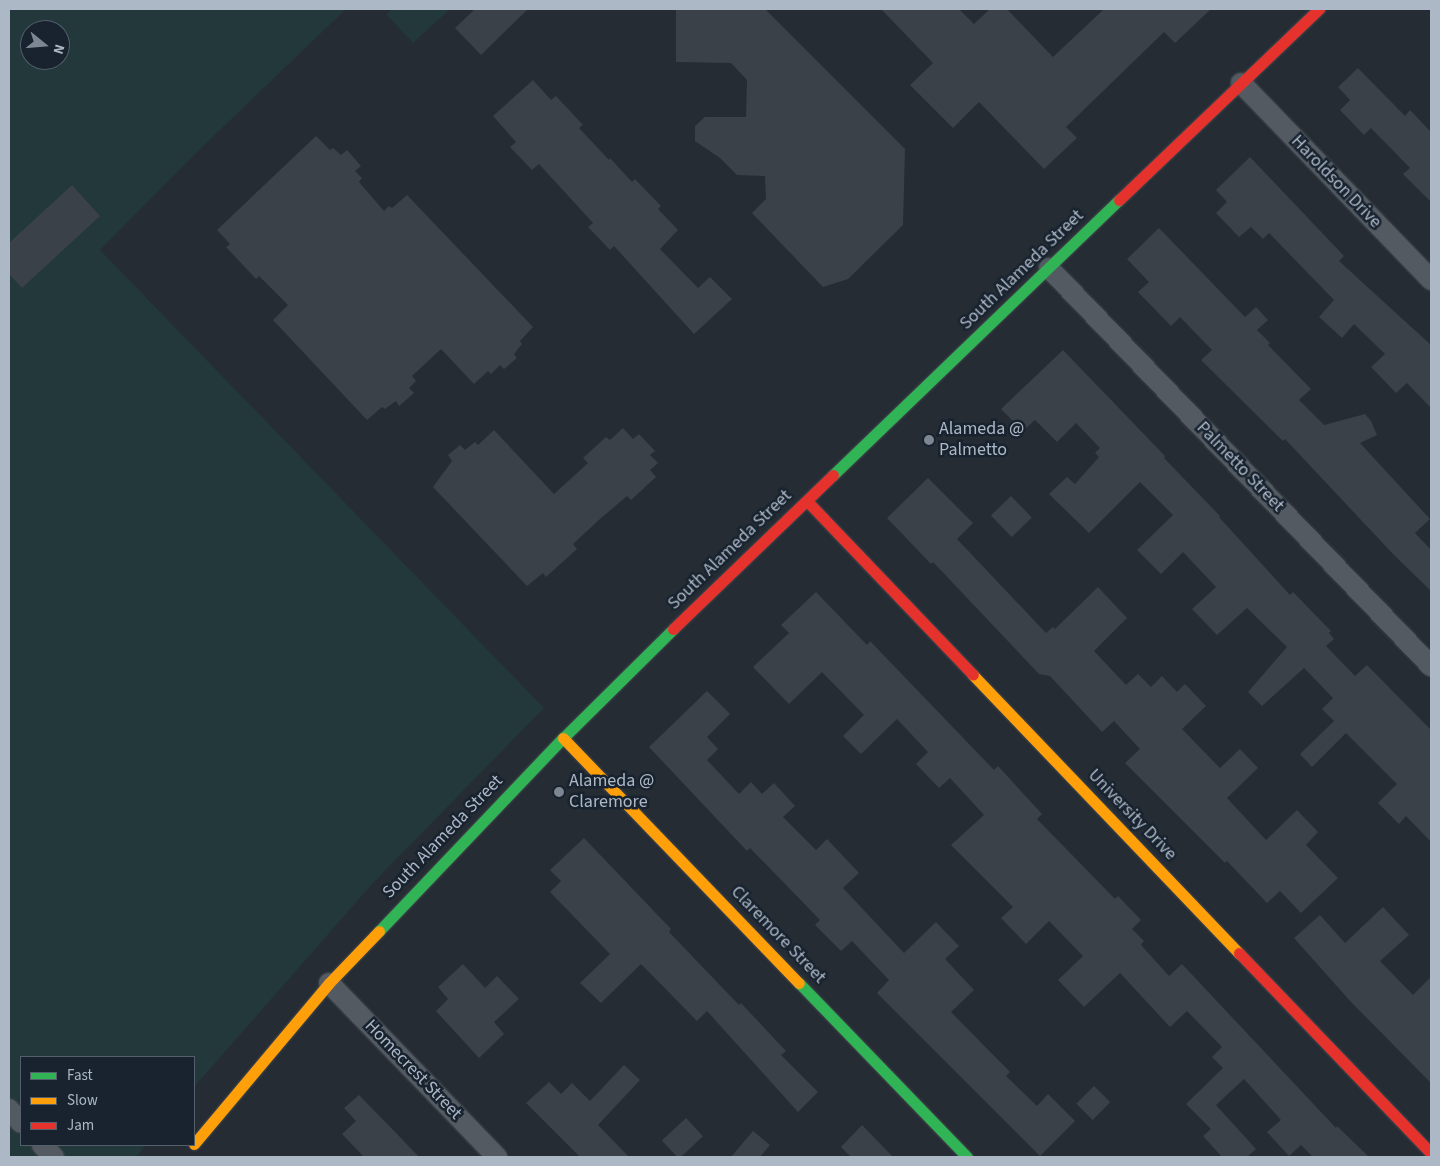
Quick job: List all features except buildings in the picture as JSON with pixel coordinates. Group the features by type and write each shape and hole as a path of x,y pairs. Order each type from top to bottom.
{"main road":[{"name":"South Alameda Street","path":"195,1143 329,983 563,738 1319,9"},
{"name":"University Drive","path":"808,501 1431,1153"},
{"name":"Claremore Street","path":"563,738 967,1157"}],"street":[{"name":"Haroldson Drive","path":"1241,83 1431,280"},
{"name":"Palmetto Street","path":"1049,268 1431,666"},
{"name":"Homecrest Street","path":"329,983 497,1157"},
{"path":"9,1109 20,1122"},
{"path":"43,1146 54,1157"}],"green space":[{"path":"9,9 346,9 194,155 100,250 544,708 374,882 195,1086 195,1056 20,1056 20,1146 145,1146 136,1157 9,1157"},
{"path":"392,9 450,9 413,43 386,14"}],"traffic: fast":[{"path":"833,475 1119,200"},
{"path":"379,931 563,738 673,629"},
{"path":"799,983 967,1157"}],"traffic: slow":[{"path":"973,675 1239,953"},
{"path":"563,738 799,983"},
{"path":"195,1143 329,983 379,931"}],"traffic: jam":[{"path":"1119,200 1319,9"},
{"path":"673,629 833,475"},
{"path":"807,501 973,675"},
{"path":"1239,953 1431,1153"}],"place":[{"name":"Alameda @ Palmetto","path":"929,440"},
{"name":"Alameda @ Claremore","path":"559,792"}]}
